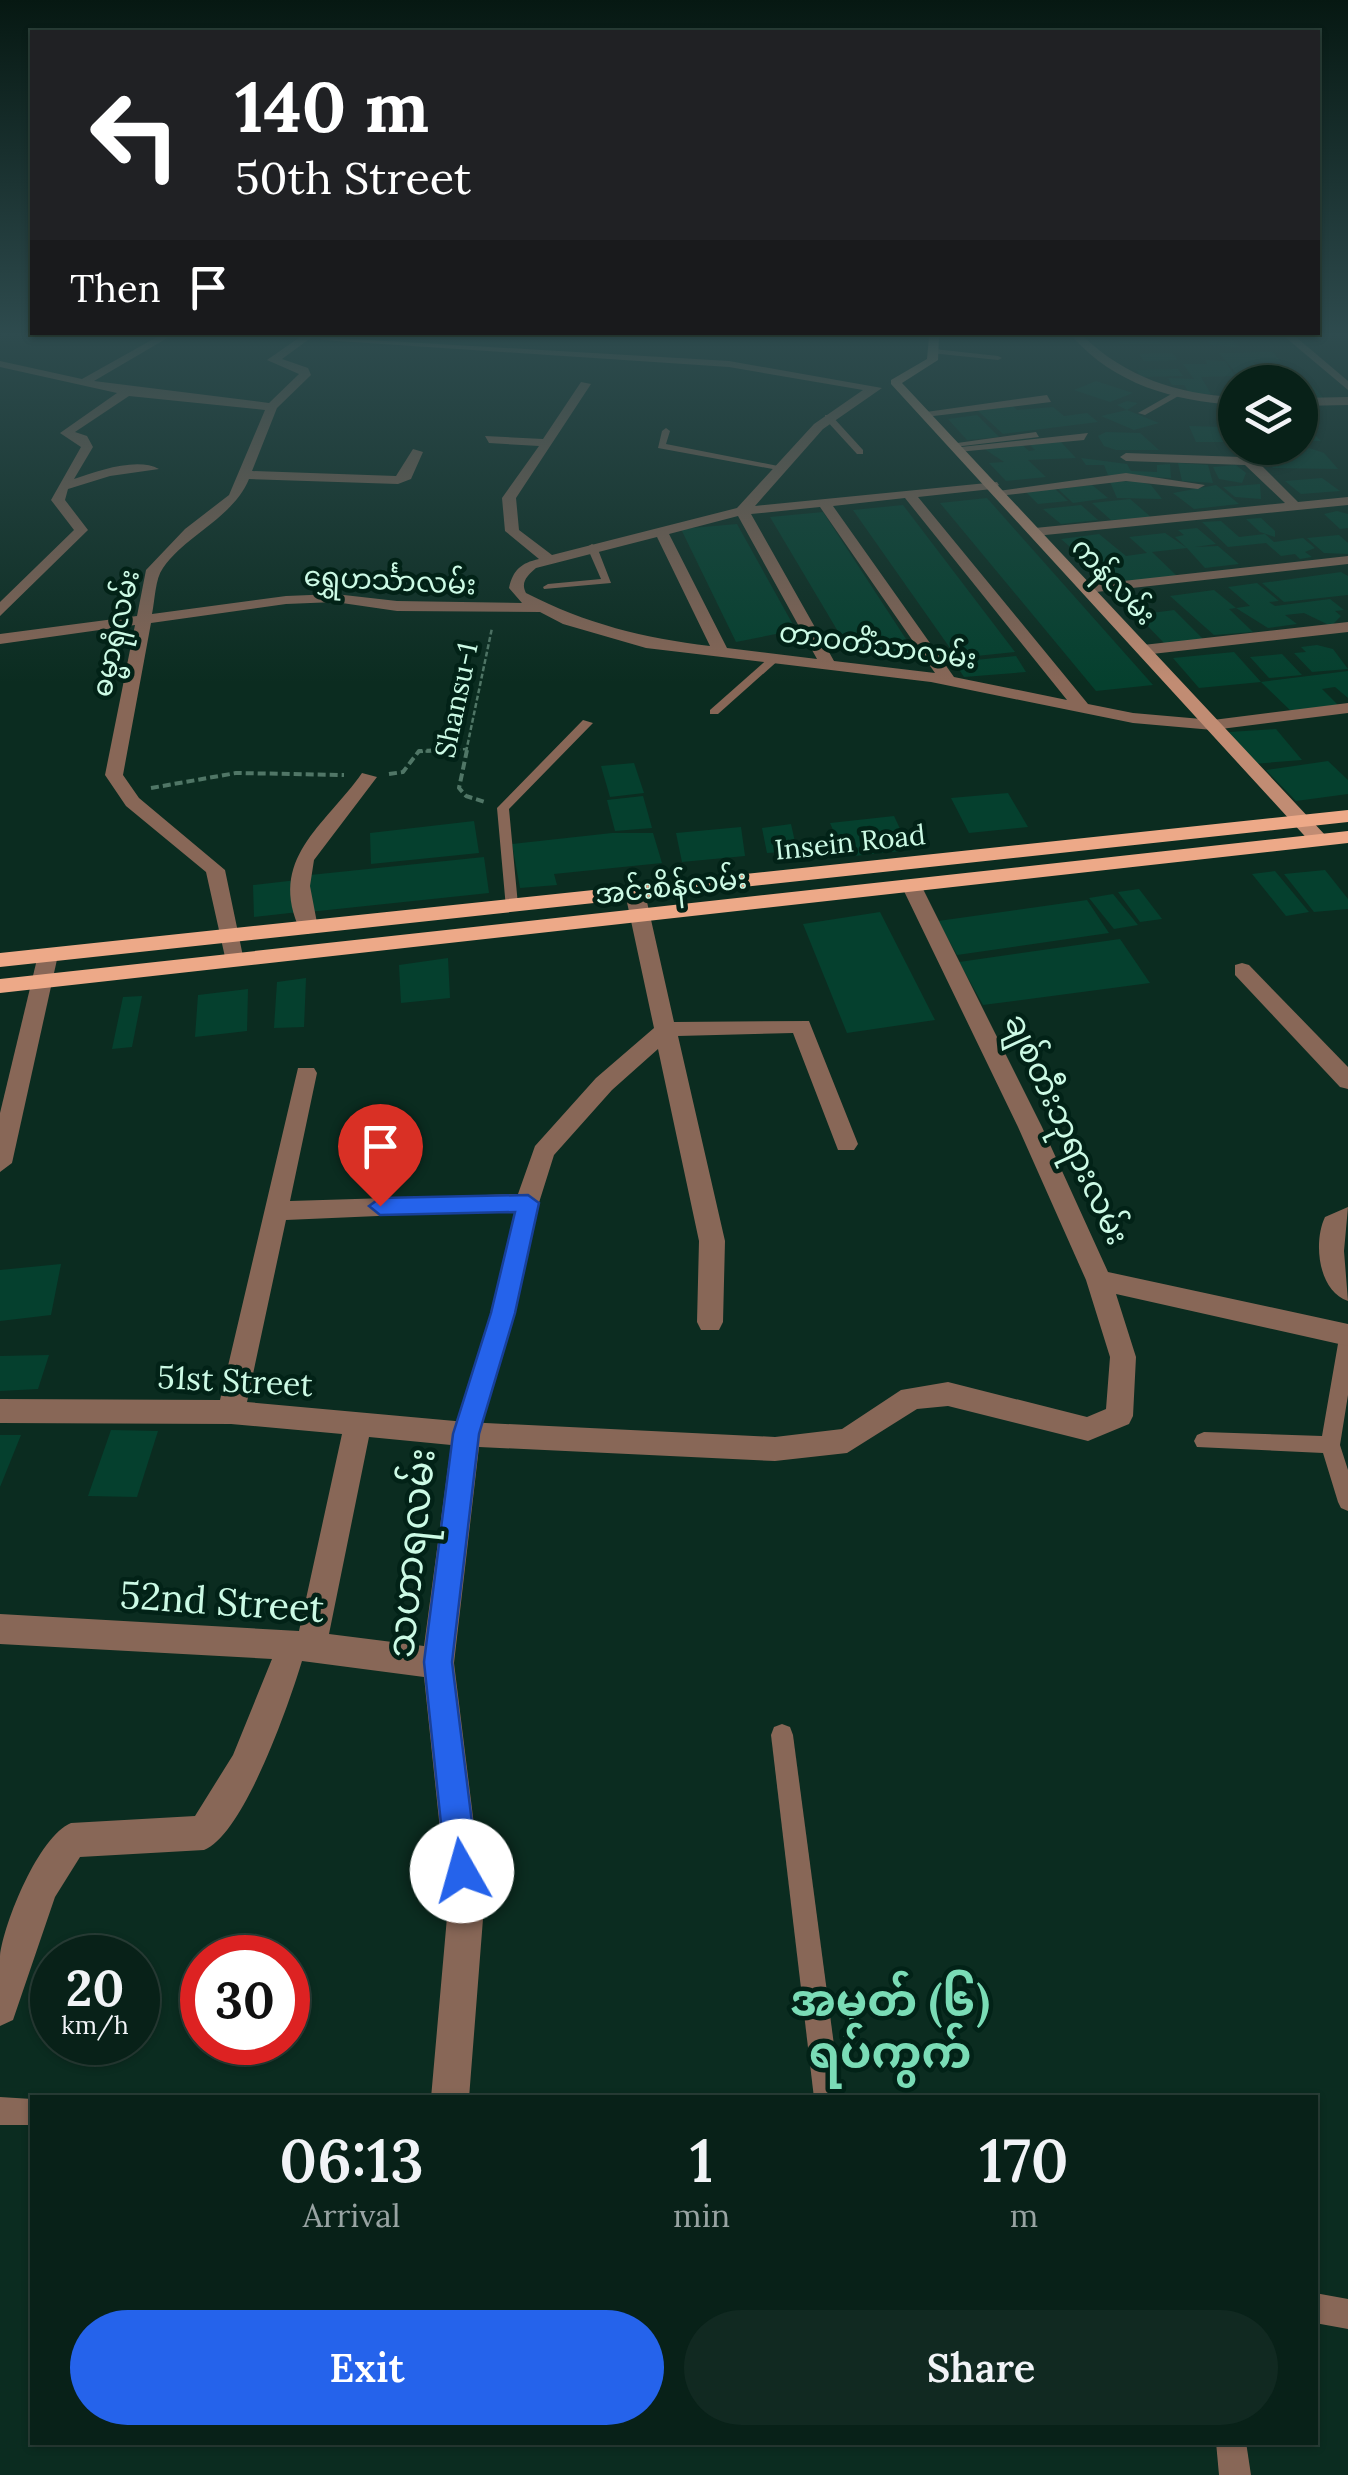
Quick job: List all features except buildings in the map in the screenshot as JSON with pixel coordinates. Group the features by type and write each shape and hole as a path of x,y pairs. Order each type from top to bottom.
{"main road":[{"name":"ကန်လမ်း","path":"962,452 1318,840"},
{"name":"Insein Road","path":"0,960 1348,816"},
{"name":"အင်းစိန်လမ်း","path":"0,986 1348,837"}],"street":[{"path":"60,488 80,468 85,452"},
{"name":"ဓမ္မာရုံလမ်း","path":"125,795 114,775 153,570 190,532 234,497 252,452"},
{"path":"242,476 398,480 406,476 417,452"},
{"path":"542,452 538,464 509,498 512,531 548,560"},
{"path":"742,510 765,490 778,467 792,452"},
{"path":"1126,456 1218,454"},
{"path":"1256,465 1294,506"},
{"path":"60,488 109,472 152,469"},
{"path":"539,608 520,596 516,588 519,576 531,565 742,510 907,492 1126,477 1198,485"},
{"path":"0,611 81,530 62,510 60,488"},
{"path":"907,492 1083,709"},
{"path":"822,500 948,681"},
{"path":"1035,532 1348,501"},
{"path":"742,510 827,662"},
{"path":"660,530 720,650"},
{"path":"1087,589 1348,560"},
{"name":"ရွှေဟင်္သာလမ်း","path":"0,639 335,598 496,610 539,608"},
{"name":"တာဝတိံသာလမ်း","path":"539,608 598,631 646,643 827,662 948,681 1083,709 1212,725 1348,708"},
{"path":"1143,650 1348,627"},
{"path":"308,928 300,872 316,840 356,798 368,778"},
{"path":"125,795 215,870 232,936 234,960"},
{"name":"ချစ်တီးဘုရားလမ်း","path":"912,887 1030,1127 1099,1280 1348,1336"},
{"path":"635,892 712,1240 710,1322"},
{"path":"0,1163 48,955"},
{"path":"1242,970 1348,1081"},
{"path":"276,1211 528,1203 543,1152 604,1084 667,1029 801,1026 846,1144"},
{"path":"231,1412 306,1073"},
{"path":"1348,1216 1334,1224 1330,1258 1336,1277 1348,1291"},
{"name":"51st Street","path":"0,1411 231,1412 466,1434 775,1449 847,1442 912,1398 948,1394 1088,1428 1119,1416 1124,1357 1099,1280"},
{"path":"0,2007 40,1888 71,1840 204,1833 233,1794 276,1694 302,1645 358,1424"},
{"name":"သဟာရလမ်း","path":"450,2095 466,1906 438,1662 466,1434"},
{"name":"52nd Street","path":"0,1630 302,1645 438,1662"}],"lane":[{"path":"697,452 778,467"},
{"path":"548,587 607,581 592,547"},
{"path":"714,712 776,658"},
{"path":"511,905 503,808 587,723"},
{"name":"သဟာရလမ်း","path":"466,1434 503,1313 528,1203"},
{"path":"1348,1336 1330,1445 1348,1502"},
{"path":"1204,1441 1330,1445"},
{"path":"782,1735 828,2095"},
{"path":"0,2111 30,2112"},
{"path":"1318,2309 1348,2314"},
{"path":"1231,2445 1235,2475"}],"path":[{"name":"Shansu-1","path":"466,796 459,788 496,610"},
{"path":"125,795 181,780 236,774 311,771 368,778 403,772 419,751 466,749"}],"district":[{"name":"အမှတ် (၆) ရပ်ကွက်","path":"890,2026"}],"route":[{"path":"380,1206 520,1200 528,1203 503,1313 466,1434 438,1662 462,1871"}]}
